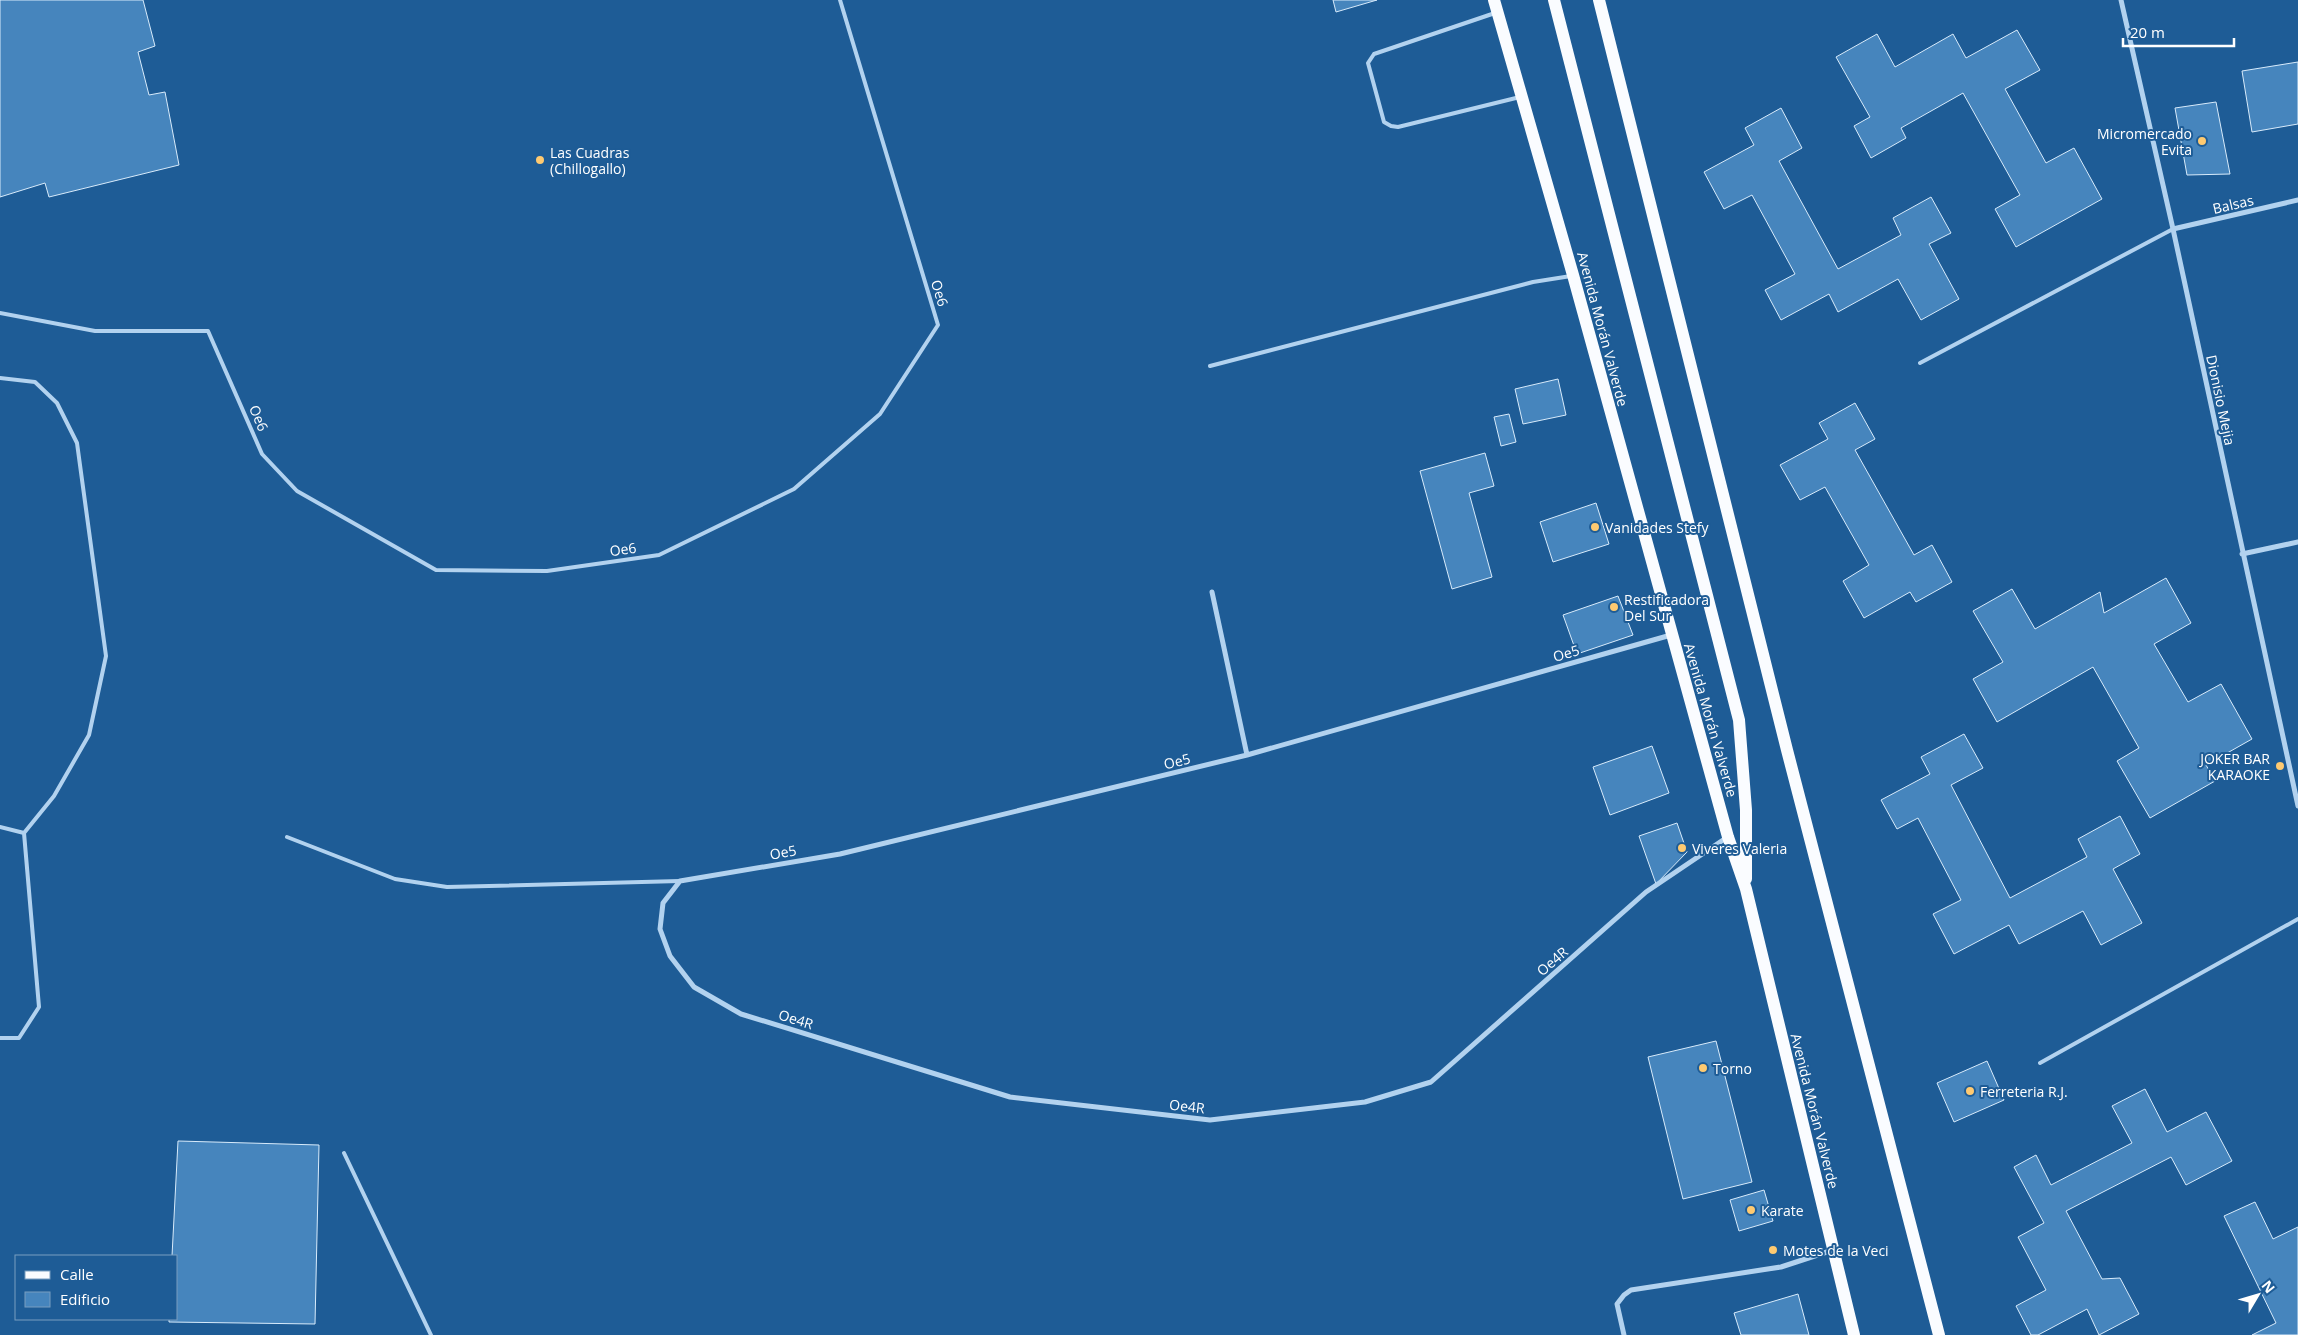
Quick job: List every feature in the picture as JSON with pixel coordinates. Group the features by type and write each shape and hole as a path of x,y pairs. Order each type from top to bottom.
{"main road":[{"path":"1554,0 1740,720 1746,810 1746,889"},
{"path":"1599,0 1787,750 1938,1335"},
{"name":"Avenida Morán Valverde","path":"1495,6 1573,275 1728,837 1746,889 1854,1335"}],"street":[{"name":"Dionisio Mejia","path":"2121,0 2173,229 2298,806"},
{"name":"Balsas","path":"2173,229 2298,200"},
{"path":"2242,554 2298,542"},
{"path":"1212,592 1247,755"},
{"name":"Oe5","path":"680,881 840,854 1247,755 1671,635"},
{"name":"Oe4R","path":"680,881 663,903 660,929 670,956 694,987 741,1014 1010,1097 1210,1120 1365,1102 1431,1082 1646,892 1728,837"},
{"path":"1624,1335 1617,1304 1631,1290 1781,1267 1833,1250"}],"lane":[{"name":"Oe6","path":"0,313 95,331 208,331 262,454 297,492 436,570 547,571 659,555 794,489 880,414 938,325 840,0"},
{"path":"1495,6 1374,54 1368,63 1384,122 1390,126 1398,127 1521,97"},
{"path":"1920,363 2173,229"},
{"path":"1210,366 1533,282 1573,275"},
{"path":"0,378 35,382 57,403 77,443 106,656 89,735 54,796 24,833 39,1007 19,1038 0,1038"},
{"path":"0,827 24,833"},
{"path":"287,837 394,879 447,887 680,881"},
{"path":"2040,1063 2298,919"},
{"path":"344,1153 431,1335"}],"building":[{"path":"0,0 143,0 155,46 138,52 149,95 165,92 179,165 49,197 45,183 0,197"},
{"path":"1333,0 1377,0 1336,12"},
{"path":"2017,30 2040,70 2005,89 2046,163 2074,148 2102,199 2016,247 1995,209 2020,195 1963,93 1901,128 1906,138 1871,158 1854,126 1870,117 1836,57 1877,34 1895,67 1953,34 1966,58"},
{"path":"2298,62 2298,124 2252,132 2242,71"},
{"name":"Micromercado Evita","path":"2216,102 2230,174 2187,175 2175,108"},
{"path":"1781,108 1802,148 1779,161 1838,269 1901,235 1893,218 1931,197 1951,233 1929,244 1959,299 1921,320 1898,279 1838,312 1829,294 1781,320 1765,290 1795,274 1752,195 1724,209 1704,172 1754,145 1745,128"},
{"path":"1558,379 1566,415 1523,424 1515,389"},
{"path":"1855,403 1875,439 1855,450 1914,555 1932,545 1952,582 1916,602 1910,592 1864,618 1843,581 1869,565 1825,487 1800,500 1780,465 1828,439 1819,423"},
{"path":"1509,414 1516,442 1501,446 1494,417"},
{"path":"1485,453 1494,486 1469,493 1492,577 1452,589 1420,471"},
{"path":"1596,503 1609,544 1553,562 1540,522"},
{"path":"2166,578 2191,623 2154,644 2188,702 2221,684 2252,739 2206,765 2215,781 2150,818 2117,761 2139,748 2093,667 1997,722 1973,679 2003,662 1973,611 2012,589 2035,629 2100,592 2104,613"},
{"path":"1618,596 1633,635 1577,654 1563,615"},
{"path":"1964,734 1983,768 1951,785 2010,898 2087,857 2078,839 2120,816 2140,854 2113,869 2142,923 2101,945 2083,911 2019,944 2009,925 1954,954 1933,914 1961,900 1918,818 1897,829 1881,800 1930,774 1921,757"},
{"path":"1652,746 1669,793 1610,815 1593,767"},
{"path":"1677,823 1687,852 1656,884 1639,836"},
{"path":"1716,1041 1752,1182 1683,1199 1648,1057"},
{"name":"Ferreteria R.J.","path":"1987,1061 2004,1100 1954,1122 1937,1083"},
{"path":"2145,1089 2167,1132 2206,1112 2232,1161 2186,1185 2171,1157 2066,1211 2102,1279 2120,1278 2139,1314 2099,1335 2087,1309 2038,1335 2031,1335 2016,1306 2046,1290 2018,1237 2044,1223 2014,1167 2036,1155 2051,1185 2132,1143 2112,1106"},
{"path":"178,1141 319,1145 315,1324 169,1322 169,1320 178,1320 178,1255 172,1255"},
{"name":"Karate","path":"1764,1190 1773,1221 1739,1231 1730,1200"},
{"path":"2255,1202 2273,1239 2298,1227 2298,1335 2252,1335 2276,1323 2224,1216"},
{"path":"1798,1294 1809,1335 1741,1335 1734,1313"}],"place":[{"name":"Micromercado Evita","path":"2202,141"},
{"name":"Las Cuadras (Chillogallo)","path":"540,160"},
{"name":"Vanidades Stefy","path":"1595,527"},
{"name":"Restificadora Del Sur","path":"1614,607"},
{"name":"JOKER BAR KARAOKE","path":"2280,766"},
{"name":"Viveres Valeria","path":"1682,848"},
{"name":"Torno","path":"1703,1068"},
{"name":"Ferreteria R.J.","path":"1970,1091"},
{"name":"Karate","path":"1751,1210"},
{"name":"Motes de la Veci","path":"1773,1250"}]}
